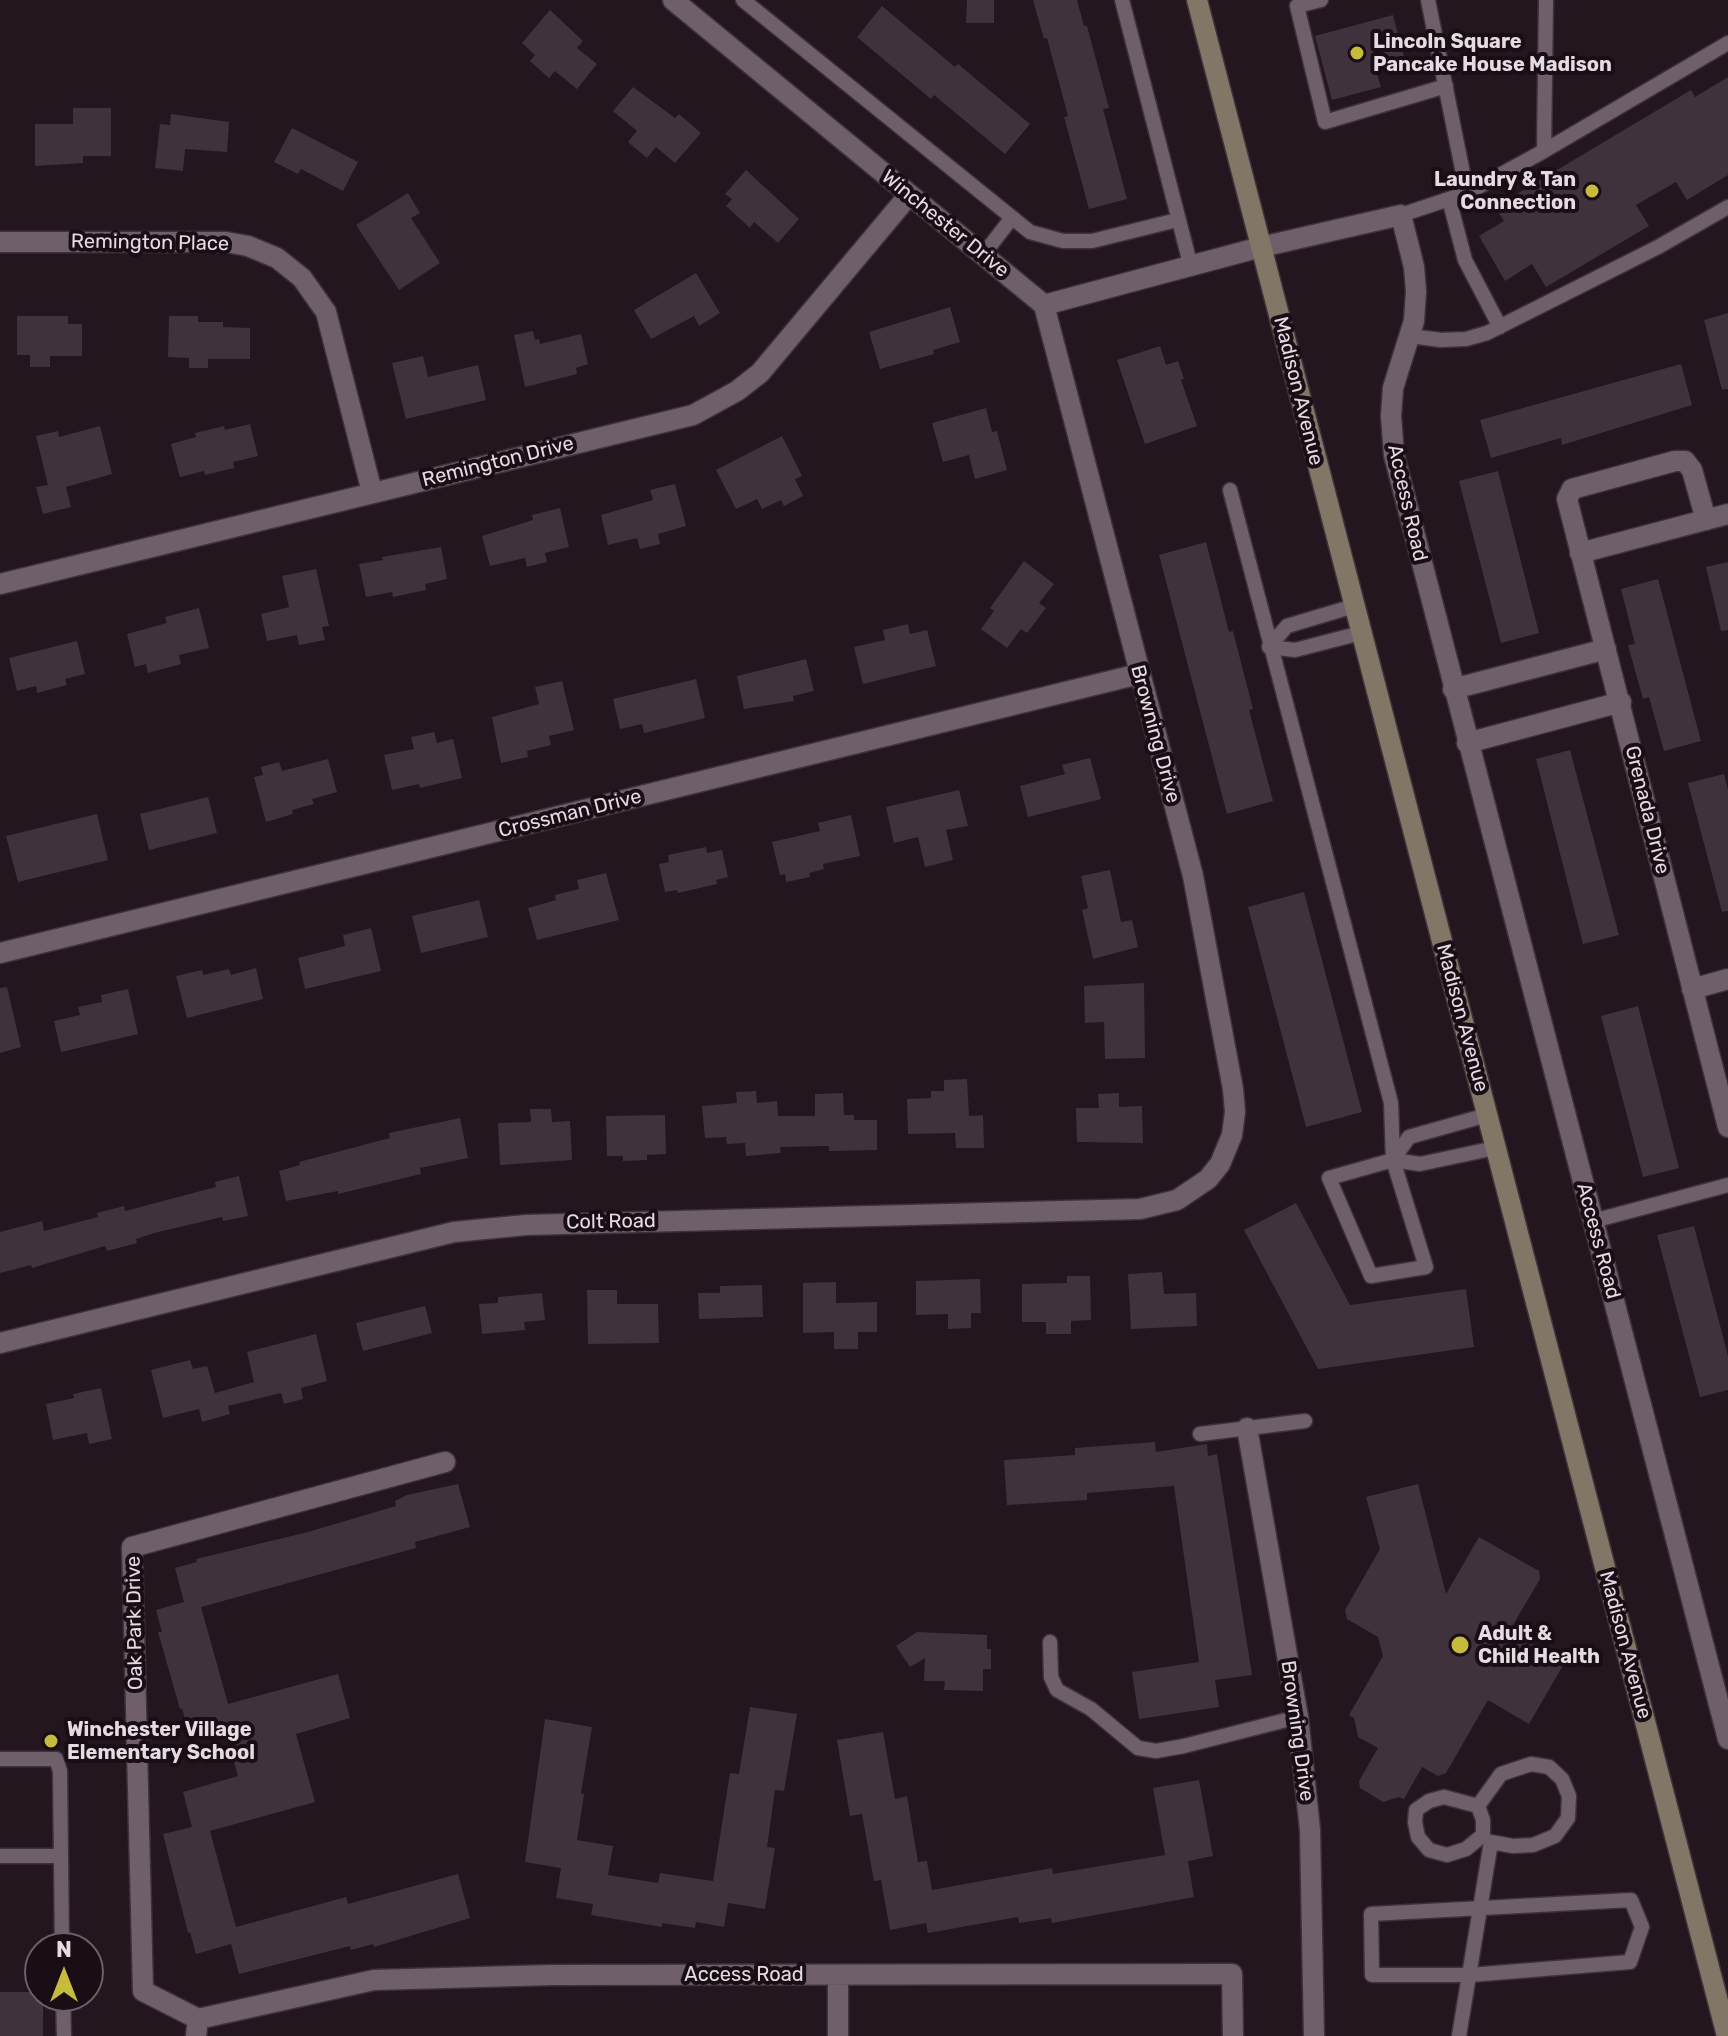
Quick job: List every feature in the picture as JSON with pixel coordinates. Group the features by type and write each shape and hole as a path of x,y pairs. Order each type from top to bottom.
{"main road":[{"name":"Madison Avenue","path":"1197,0 1727,2036"}],"street":[{"name":"Winchester Drive","path":"673,0 1044,305"},
{"name":"Remington Drive","path":"0,584 693,415 737,391 760,373 909,195"},
{"path":"1044,305 1261,247 1401,215"},
{"name":"Access Road","path":"1401,215 1416,282 1415,312 1393,388 1392,445 1467,743 1728,1737"},
{"name":"Remington Place","path":"0,242 226,242 248,246 277,258 302,278 326,312 372,492"},
{"name":"Browning Drive","path":"1044,305 1193,876 1235,1097 1234,1127 1220,1164"},
{"name":"Grenada Drive","path":"1706,520 1692,470 1685,461 1675,461 1572,489 1568,494 1567,504 1621,702 1692,989 1721,1069 1728,1127"},
{"path":"1580,553 1728,514"},
{"path":"1453,689 1606,649"},
{"name":"Crossman Drive","path":"0,953 1139,674"},
{"path":"1467,743 1621,702"},
{"path":"1692,989 1728,979"},
{"name":"Colt Road","path":"0,1343 454,1232 526,1225 1140,1209 1177,1200 1201,1186 1220,1164"},
{"name":"Browning Drive","path":"1247,1428 1298,1717 1310,1830 1314,2036"},
{"name":"Oak Park Drive","path":"197,2028 143,1991 132,1547 445,1462"},
{"name":"Access Road","path":"197,2028 374,1980 551,1975 1232,1974 1233,2036"},
{"path":"838,1975 838,2036"}],"lane":[{"path":"743,0 1030,232 1063,241 1092,241 1177,220"},
{"path":"1122,0 1191,267"},
{"path":"1321,0 1297,6 1325,122 1446,86"},
{"path":"1428,0 1467,193"},
{"path":"1544,151 1546,0"},
{"path":"1401,215 1467,193 1728,43"},
{"path":"1449,199 1465,260 1500,327"},
{"path":"1410,336 1466,339 1500,327 1658,247 1728,207"},
{"path":"983,255 1011,219"},
{"path":"1230,490 1391,1103 1393,1160 1426,1267 1371,1276 1329,1178 1393,1160 1420,1164 1495,1148"},
{"path":"1269,647 1287,626 1354,606"},
{"path":"1269,647 1295,650 1361,633"},
{"path":"1393,1160 1409,1137 1487,1115"},
{"path":"1593,1221 1728,1185"},
{"path":"1200,1434 1305,1421"},
{"path":"1050,1642 1051,1677 1057,1690 1091,1709 1138,1748 1156,1751 1184,1746 1298,1717"},
{"path":"0,1759 56,1759 60,1771 62,1932"},
{"path":"1531,1764 1549,1767 1562,1779 1569,1796 1568,1818 1555,1836 1533,1845 1513,1846 1487,1838 1447,1855 1429,1850 1418,1837 1416,1810 1429,1801 1444,1797 1478,1806 1501,1774 1531,1764"},
{"path":"1459,2036 1480,1907 1487,1838 1478,1806"},
{"path":"0,1856 60,1856"},
{"path":"1631,1900 1642,1927 1630,1962 1470,1975 1372,1975 1371,1914 1480,1907 1631,1900"},
{"path":"63,2012 64,2036"}],"building":[{"path":"967,0 994,0 994,23 966,23"},
{"path":"1033,0 1077,0 1109,108 1103,109 1127,199 1089,209 1064,117 1068,116 1047,38 1044,39"},
{"path":"882,6 1030,124 1005,154 934,95 931,99 857,37"},
{"path":"550,10 583,41 577,48 597,64 577,89 555,71 549,78 530,61 535,55 522,43"},
{"path":"1393,15 1406,64 1376,71 1381,87 1332,100 1315,36"},
{"name":"Laundry & Tan Connection","path":"1728,77 1728,175 1687,200 1676,182 1636,205 1649,226 1546,287 1532,264 1505,281 1479,236 1504,221 1495,207 1691,90 1695,97"},
{"path":"633,87 675,118 679,114 701,133 675,163 656,147 647,158 628,142 637,131 613,111"},
{"path":"73,108 111,108 111,156 83,156 83,163 35,166 35,124 73,124"},
{"path":"171,114 229,122 227,152 185,149 183,171 155,168 160,124 170,125"},
{"path":"292,128 358,162 343,191 301,169 298,174 274,162"},
{"path":"746,170 799,219 778,243 754,222 750,228 726,206 732,199 725,194"},
{"path":"408,193 420,213 411,218 440,263 399,290 356,225"},
{"path":"696,273 720,313 699,326 694,316 651,339 634,310"},
{"path":"950,307 960,342 933,350 934,354 880,369 869,332"},
{"path":"1728,313 1728,389 1722,390 1704,320"},
{"path":"17,316 68,316 68,324 82,324 82,356 50,356 50,367 30,367 30,355 17,355"},
{"path":"169,316 198,316 198,322 223,322 223,327 250,328 250,359 208,359 208,368 189,368 189,358 168,357"},
{"path":"533,331 535,340 539,339 540,344 581,334 588,364 576,368 577,374 525,387 514,335"},
{"path":"1160,346 1166,365 1178,361 1184,379 1181,380 1197,426 1145,444 1117,360"},
{"path":"423,356 428,377 478,365 486,400 406,419 392,363"},
{"path":"1681,364 1692,405 1562,445 1561,438 1491,458 1480,420"},
{"path":"986,408 992,432 997,431 1007,470 975,479 969,455 943,462 932,423"},
{"path":"250,424 258,456 233,462 234,468 180,477 171,444 196,437 195,433"},
{"path":"100,426 112,474 66,487 71,507 43,514 36,487 48,485 36,436 58,431 59,437"},
{"path":"782,436 802,476 795,479 803,496 784,506 781,500 762,509 757,499 736,509 716,470"},
{"path":"1498,471 1539,633 1501,643 1459,481"},
{"path":"675,484 686,526 658,534 660,544 640,549 637,538 608,545 601,515 653,500 650,490"},
{"path":"560,508 569,547 545,553 547,562 527,567 525,558 490,566 482,536 533,520 532,515"},
{"path":"1206,542 1229,632 1233,631 1253,709 1249,710 1273,801 1227,814 1159,555"},
{"path":"441,547 447,579 425,584 426,590 393,597 392,592 366,597 359,564"},
{"path":"1024,561 1054,584 1039,603 1046,608 1027,633 1021,629 1007,648 981,629 994,611 990,608"},
{"path":"1728,562 1728,630 1721,631 1706,567"},
{"path":"316,569 329,626 322,627 325,640 299,645 297,635 267,641 261,614 289,607 282,576"},
{"path":"1658,579 1701,741 1664,751 1649,697 1643,699 1628,645 1635,644 1621,589"},
{"path":"199,608 209,648 179,655 181,664 148,673 146,664 135,667 127,634 167,623 165,617"},
{"path":"908,624 910,634 927,630 936,666 863,684 854,647 885,640 883,630"},
{"path":"77,641 85,674 65,679 67,685 37,693 36,686 17,691 9,658"},
{"path":"806,659 814,691 793,696 794,701 744,709 737,676"},
{"path":"696,679 705,718 644,733 642,724 620,729 613,699"},
{"path":"562,681 574,730 549,736 551,745 527,751 528,757 501,763 492,717 539,704 535,687"},
{"path":"434,732 437,743 453,739 462,778 420,788 419,784 392,790 384,755 414,749 411,737"},
{"path":"1570,750 1619,935 1583,944 1536,759"},
{"path":"1090,758 1101,799 1028,817 1020,786 1065,774 1062,765"},
{"path":"328,759 337,792 312,799 314,804 266,822 254,777 263,775 261,767 279,762 282,771"},
{"path":"1724,774 1728,790 1728,911 1722,912 1688,783"},
{"path":"959,790 968,826 946,830 953,860 925,867 918,837 894,843 886,807"},
{"path":"208,797 217,833 149,850 140,814"},
{"path":"97,814 108,860 18,882 6,836"},
{"path":"851,815 860,856 823,864 824,869 809,873 810,877 786,882 785,874 780,875 772,842 820,831 818,823"},
{"path":"706,847 707,853 722,850 728,877 716,880 717,884 678,893 677,890 665,892 659,864 669,862 668,855"},
{"path":"1110,870 1121,922 1132,920 1138,947 1093,959 1082,910 1088,908 1081,876"},
{"path":"606,873 619,920 537,940 528,908 556,900 555,895 579,889 577,880"},
{"path":"1304,892 1362,1112 1306,1127 1248,907"},
{"path":"479,900 488,937 421,953 412,916"},
{"path":"371,928 381,971 305,989 298,958 345,946 343,935"},
{"path":"256,968 263,999 187,1018 176,976 202,970 203,975 229,969 231,975"},
{"path":"1144,983 1145,1058 1105,1059 1104,1022 1085,1023 1084,986"},
{"path":"7,987 21,1047 0,1053 0,988"},
{"path":"128,989 138,1034 61,1052 54,1021 80,1015 78,1007 102,1002 101,995"},
{"path":"1638,1006 1679,1168 1643,1177 1601,1016"},
{"path":"967,1079 969,1116 983,1115 984,1148 956,1148 955,1133 908,1134 907,1099 931,1098 931,1091 944,1091 944,1080"},
{"path":"756,1091 757,1103 777,1101 778,1116 815,1116 815,1094 843,1093 844,1115 854,1115 854,1120 877,1120 877,1150 829,1151 829,1146 780,1147 781,1153 746,1156 745,1143 727,1144 726,1137 705,1138 702,1106 737,1103 736,1092"},
{"path":"1119,1093 1119,1107 1142,1106 1143,1143 1077,1142 1076,1108 1099,1108 1098,1094"},
{"path":"530,1109 551,1109 552,1122 570,1121 572,1160 500,1165 498,1123 531,1122"},
{"path":"665,1115 666,1154 647,1155 647,1160 623,1161 623,1156 607,1156 606,1116"},
{"path":"460,1118 468,1158 420,1168 421,1174 338,1194 338,1191 286,1201 279,1171 300,1165 299,1162 390,1138 389,1133"},
{"path":"239,1176 248,1216 223,1221 222,1217 154,1233 136,1239 137,1243 107,1251 105,1246 32,1268 31,1265 0,1273 0,1232 42,1221 44,1231 98,1217 97,1213 124,1206 125,1211 216,1187 215,1182"},
{"path":"1296,1203 1350,1305 1466,1289 1474,1347 1318,1369 1244,1230"},
{"path":"1694,1226 1728,1356 1728,1390 1700,1397 1657,1235"},
{"path":"1162,1272 1164,1294 1196,1293 1197,1326 1131,1329 1128,1274"},
{"path":"1067,1276 1090,1276 1091,1320 1071,1321 1071,1334 1046,1334 1046,1322 1022,1322 1022,1284 1067,1283"},
{"path":"980,1279 981,1313 971,1313 971,1328 948,1329 948,1314 916,1315 916,1281"},
{"path":"836,1282 836,1303 877,1302 877,1332 858,1332 858,1349 834,1349 834,1332 803,1333 803,1283"},
{"path":"762,1285 763,1317 699,1319 698,1293 720,1293 720,1286"},
{"path":"587,1290 617,1290 617,1304 658,1304 659,1343 588,1344"},
{"path":"542,1293 545,1320 524,1322 525,1330 482,1334 479,1304 498,1303 498,1297"},
{"path":"425,1306 432,1333 363,1351 356,1323"},
{"path":"316,1334 327,1381 301,1388 303,1399 284,1404 281,1393 228,1406 230,1414 202,1422 199,1409 163,1418 151,1370 190,1360 193,1369 207,1366 215,1393 254,1382 247,1352"},
{"path":"101,1388 112,1439 89,1444 87,1433 53,1440 46,1404"},
{"path":"1155,1442 1156,1452 1207,1444 1208,1456 1217,1454 1252,1675 1215,1680 1219,1707 1139,1719 1132,1672 1199,1662 1174,1486 1087,1493 1087,1500 1007,1505 1004,1460 1075,1455 1075,1448"},
{"path":"458,1484 470,1527 415,1542 416,1548 201,1607 228,1704 338,1674 350,1718 296,1734 315,1802 210,1831 236,1927 346,1897 348,1904 458,1874 470,1918 374,1947 373,1944 351,1950 350,1946 239,1974 231,1944 196,1954 163,1834 192,1827 183,1792 238,1776 222,1721 188,1730 180,1709 158,1632 162,1632 156,1610 184,1602 175,1568 197,1562 196,1559 308,1532 396,1506 395,1501 407,1495"},
{"name":"Adult & Child Health","path":"1418,1484 1446,1594 1479,1537 1539,1571 1540,1579 1510,1630 1565,1662 1529,1724 1488,1700 1446,1773 1438,1776 1422,1767 1404,1799 1399,1797 1383,1802 1360,1788 1359,1781 1378,1748 1358,1737 1354,1718 1349,1715 1383,1656 1378,1637 1347,1619 1345,1610 1380,1549 1366,1497"},
{"path":"917,1632 987,1635 991,1669 983,1669 983,1691 944,1690 945,1681 924,1681 925,1658 910,1667 896,1646"},
{"path":"750,1707 797,1714 784,1791 775,1790 767,1847 775,1848 765,1909 728,1903 724,1927 696,1922 695,1928 662,1923 662,1927 591,1915 593,1904 556,1898 561,1868 525,1862 545,1719 592,1727 577,1840 613,1846 608,1875 658,1883 660,1873 713,1881 730,1773 739,1774"},
{"path":"883,1732 895,1799 907,1796 918,1862 927,1861 932,1890 1052,1868 1053,1874 1165,1855 1153,1788 1199,1780 1213,1856 1188,1861 1194,1897 1052,1923 1051,1918 1019,1923 1018,1917 928,1933 926,1923 890,1930 881,1880 874,1881 862,1814 850,1816 837,1740"},
{"path":"0,1992 24,1992 24,2012 43,2012 43,2036 0,2036"}],"place":[{"name":"Lincoln Square Pancake House Madison","path":"1357,53"},
{"name":"Laundry & Tan Connection","path":"1592,191"},
{"name":"Adult & Child Health","path":"1460,1645"},
{"name":"Winchester Village Elementary School","path":"51,1741"}]}
